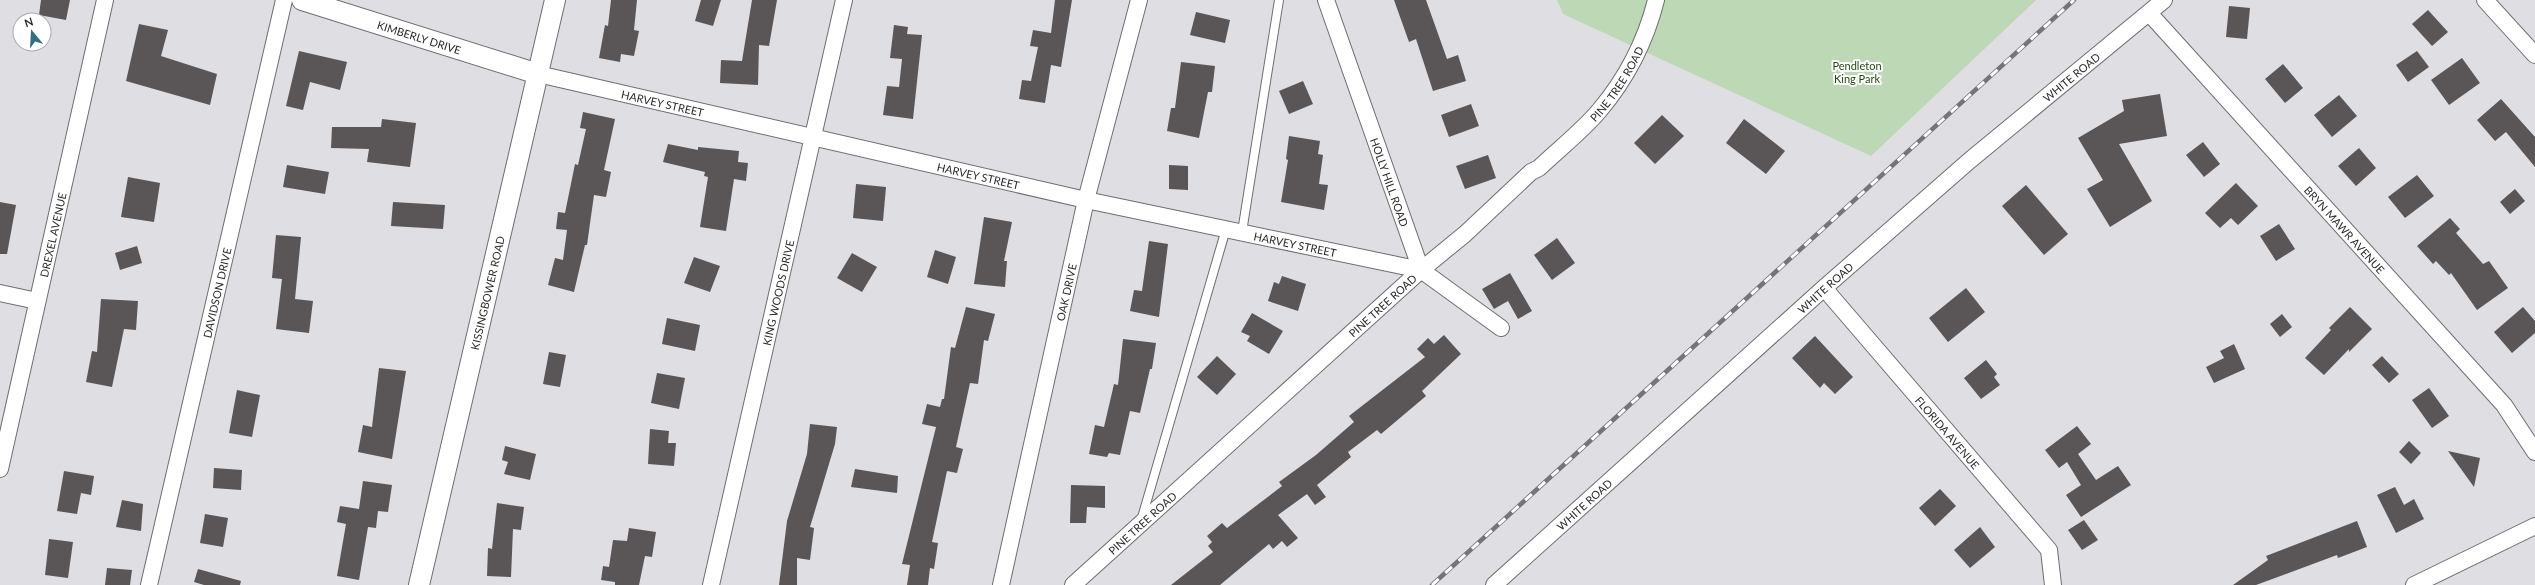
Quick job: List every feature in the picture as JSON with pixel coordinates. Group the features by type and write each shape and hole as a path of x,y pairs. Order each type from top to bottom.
{"street":[{"name":"DREXEL AVENUE","path":"0,470 106,0"},
{"name":"DAVIDSON DRIVE","path":"150,585 284,0"},
{"name":"KIMBERLY DRIVE","path":"302,0 538,74"},
{"name":"KISSINGBOWER ROAD","path":"420,585 554,0"},
{"name":"KING WOODS DRIVE","path":"711,585 844,0"},
{"name":"OAK DRIVE","path":"1000,585 1086,200 1139,0"},
{"name":"HOLLY HILL ROAD","path":"1326,0 1421,270"},
{"name":"PINE TREE ROAD","path":"1072,585 1421,270 1465,234 1599,111 1626,71 1648,30 1656,0"},
{"name":"WHITE ROAD","path":"1494,585 1824,288 1975,156 2164,0"},
{"path":"2485,0 2535,55"},
{"name":"BRYN MAWR AVENUE","path":"2149,12 2504,405 2535,452"},
{"name":"HARVEY STREET","path":"538,74 1086,200 1421,270"},
{"path":"1421,270 1502,328"},
{"name":"FLORIDA AVENUE","path":"1824,288 2049,550 2053,585"},
{"path":"0,293 37,301"},
{"path":"2414,585 2535,526"}],"lane":[{"path":"1242,232 1279,0"},
{"path":"1139,525 1226,229"}],"green space":[{"name":"Pendleton King Park","path":"1557,0 2036,0 1871,156 1563,14"}],"building":[{"path":"41,0 70,0 66,20 52,17 52,12 39,12"},
{"path":"611,0 637,0 634,30 639,31 634,56 621,54 620,62 599,58 605,25 608,26"},
{"path":"701,0 721,0 713,26 695,21"},
{"path":"752,0 777,0 769,46 759,45 758,85 720,83 721,60 742,61"},
{"path":"1055,0 1072,0 1061,67 1051,65 1045,103 1019,99 1022,80 1031,81 1038,47 1030,46 1033,30 1051,33"},
{"path":"1394,0 1426,0 1447,59 1458,55 1466,81 1433,91 1416,39 1409,42"},
{"path":"2229,6 2250,8 2247,39 2226,37"},
{"path":"2428,10 2448,32 2432,46 2412,24"},
{"path":"1196,12 1230,20 1225,43 1190,35"},
{"path":"139,24 168,30 161,56 217,74 210,105 126,81"},
{"path":"894,25 908,27 907,34 922,35 913,119 883,115 887,86 899,87 902,59 890,58"},
{"path":"299,51 347,62 340,90 310,82 303,110 286,106"},
{"path":"2417,51 2429,67 2408,82 2396,65"},
{"path":"2462,58 2480,83 2449,105 2431,80"},
{"path":"1181,62 1215,66 1212,92 1208,92 1199,138 1167,131 1171,108 1175,108"},
{"path":"2283,64 2303,88 2285,103 2265,79"},
{"path":"1303,81 1313,104 1289,114 1279,91"},
{"path":"2160,94 2167,136 2119,144 2152,201 2110,227 2087,189 2103,180 2078,138 2124,111 2122,100"},
{"path":"2339,95 2357,116 2332,137 2314,115"},
{"path":"2501,99 2535,137 2535,167 2506,132 2495,141 2477,120"},
{"path":"1471,104 1479,126 1449,137 1441,115"},
{"path":"583,112 615,119 604,170 611,172 606,197 594,195 587,245 585,245 574,292 548,285 555,258 563,260 567,230 556,229 558,212 565,213 575,164 578,165 586,129 580,128"},
{"path":"1662,115 1684,136 1655,164 1634,143"},
{"path":"382,119 416,123 410,167 367,162 369,149 331,148 332,127 381,127"},
{"path":"1744,119 1785,151 1766,174 1726,143"},
{"path":"1289,136 1320,141 1318,154 1323,155 1319,184 1328,185 1324,210 1281,202 1288,160 1286,159"},
{"path":"2203,142 2220,164 2204,177 2186,155"},
{"path":"668,144 698,150 698,147 739,151 738,162 748,163 746,181 734,179 726,231 700,227 708,177 704,176 705,172 663,162"},
{"path":"2359,148 2376,168 2356,186 2338,166"},
{"path":"1488,155 1496,178 1465,189 1456,166"},
{"path":"287,165 329,172 325,194 283,187"},
{"path":"1169,165 1188,166 1188,190 1169,189"},
{"path":"2417,175 2434,196 2405,218 2388,197"},
{"path":"128,177 160,183 154,222 121,217"},
{"path":"2236,183 2258,206 2238,225 2231,218 2220,228 2205,213"},
{"path":"856,184 886,187 883,221 853,218"},
{"path":"2026,185 2068,234 2044,255 2002,206"},
{"path":"2515,189 2525,201 2510,214 2500,202"},
{"path":"0,202 16,205 7,254 0,254"},
{"path":"393,202 445,205 443,229 391,226"},
{"path":"984,217 1012,222 1004,261 1007,261 1005,287 974,284"},
{"path":"2450,218 2460,229 2456,233 2483,264 2489,261 2508,288 2477,310 2451,273 2449,275 2436,261 2433,264 2417,246"},
{"path":"2279,224 2295,249 2276,261 2260,236"},
{"path":"276,235 301,237 295,299 313,301 309,333 276,329 282,279 272,278"},
{"path":"1557,238 1575,263 1552,280 1534,255"},
{"path":"1149,241 1168,244 1159,317 1130,311 1134,290 1142,291"},
{"path":"137,246 142,263 120,270 115,253"},
{"path":"935,250 956,257 948,284 927,277"},
{"path":"852,253 877,267 862,292 837,278"},
{"path":"694,257 720,266 710,292 684,283"},
{"path":"1510,273 1532,311 1518,319 1508,301 1494,309 1482,289"},
{"path":"1282,276 1306,284 1298,311 1268,301 1274,282 1279,284"},
{"path":"1966,288 1985,312 1948,342 1929,318"},
{"path":"101,299 138,301 136,330 124,329 112,387 86,382 92,351 97,352"},
{"path":"966,307 995,314 988,341 984,340 978,384 970,383 956,447 963,449 957,473 947,471 932,542 938,543 934,569 930,568 928,585 907,585 910,565 902,564 936,427 922,424 927,404 940,407 942,399 944,399 951,347 955,348"},
{"path":"2350,307 2372,329 2349,352 2349,349 2324,375 2305,358 2331,330 2329,328"},
{"path":"2523,307 2535,321 2535,333 2512,353 2494,332"},
{"path":"1252,313 1283,331 1269,354 1247,341 1250,336 1241,332"},
{"path":"2282,314 2292,327 2280,337 2270,324"},
{"path":"667,318 700,325 695,351 662,344"},
{"path":"1444,335 1461,354 1422,391 1426,396 1381,434 1377,430 1348,452 1351,457 1317,485 1326,497 1315,505 1307,494 1278,515 1298,538 1287,547 1282,541 1273,549 1269,544 1220,585 1171,585 1213,552 1208,546 1212,542 1207,536 1222,523 1227,528 1282,486 1279,482 1316,455 1354,422 1349,416 1425,357 1417,349 1428,338 1434,344"},
{"path":"1815,336 1853,377 1835,394 1824,383 1820,388 1792,358"},
{"path":"1123,339 1156,343 1152,369 1150,369 1140,413 1130,411 1120,455 1109,453 1107,457 1089,454 1095,425 1104,427 1114,384 1118,385"},
{"path":"2234,344 2245,369 2214,383 2206,367 2224,358 2220,351"},
{"path":"549,352 566,355 560,387 543,384"},
{"path":"1217,356 1236,374 1217,395 1197,377"},
{"path":"2382,356 2399,374 2389,383 2372,365"},
{"path":"1986,360 1997,374 1994,377 2000,385 1981,399 1964,378"},
{"path":"379,368 406,371 392,459 358,452 363,425 372,427"},
{"path":"657,373 685,378 679,409 651,403"},
{"path":"2429,388 2449,416 2432,428 2412,400"},
{"path":"237,390 260,395 252,437 229,433"},
{"path":"810,424 837,427 835,444 810,527 814,528 810,560 797,558 797,585 779,585 787,521 807,454"},
{"path":"2077,426 2091,444 2078,454 2096,480 2118,466 2131,485 2081,517 2066,495 2081,485 2067,462 2059,468 2045,450"},
{"path":"650,429 669,431 668,443 676,443 674,466 648,464"},
{"path":"2409,441 2421,453 2411,464 2399,452"},
{"path":"505,446 536,454 530,480 504,474 508,462 502,460"},
{"path":"2448,451 2480,458 2474,487"},
{"path":"214,468 242,470 241,490 213,488"},
{"path":"855,469 898,476 897,493 851,487"},
{"path":"64,471 94,476 91,495 81,493 77,514 57,511"},
{"path":"363,481 392,485 388,512 378,511 376,528 368,527 359,580 337,576 346,524 337,522 340,506 359,509"},
{"path":"1071,485 1105,486 1105,508 1087,507 1086,523 1070,523"},
{"path":"2395,487 2404,505 2414,499 2424,519 2396,533 2377,495"},
{"path":"1940,489 1956,506 1935,526 1919,508"},
{"path":"122,500 143,504 141,531 116,527"},
{"path":"497,503 524,507 521,530 513,529 511,577 487,576 488,548 492,549"},
{"path":"205,514 228,518 223,547 200,543"},
{"path":"2084,520 2098,540 2082,550 2068,530"},
{"path":"2357,521 2367,547 2338,558 2337,555 2256,585 2233,585 2268,560 2266,556"},
{"path":"1980,527 1995,547 1970,568 1954,550"},
{"path":"629,528 656,532 652,557 645,556 639,585 615,585 615,582 601,580 603,566 609,567 613,540 627,541"},
{"path":"49,539 73,542 68,578 45,575"},
{"path":"107,568 132,570 130,585 105,585"},
{"path":"198,569 241,581 240,585 204,585 194,582"}],"railway":[{"path":"1432,585 2074,0"}]}
